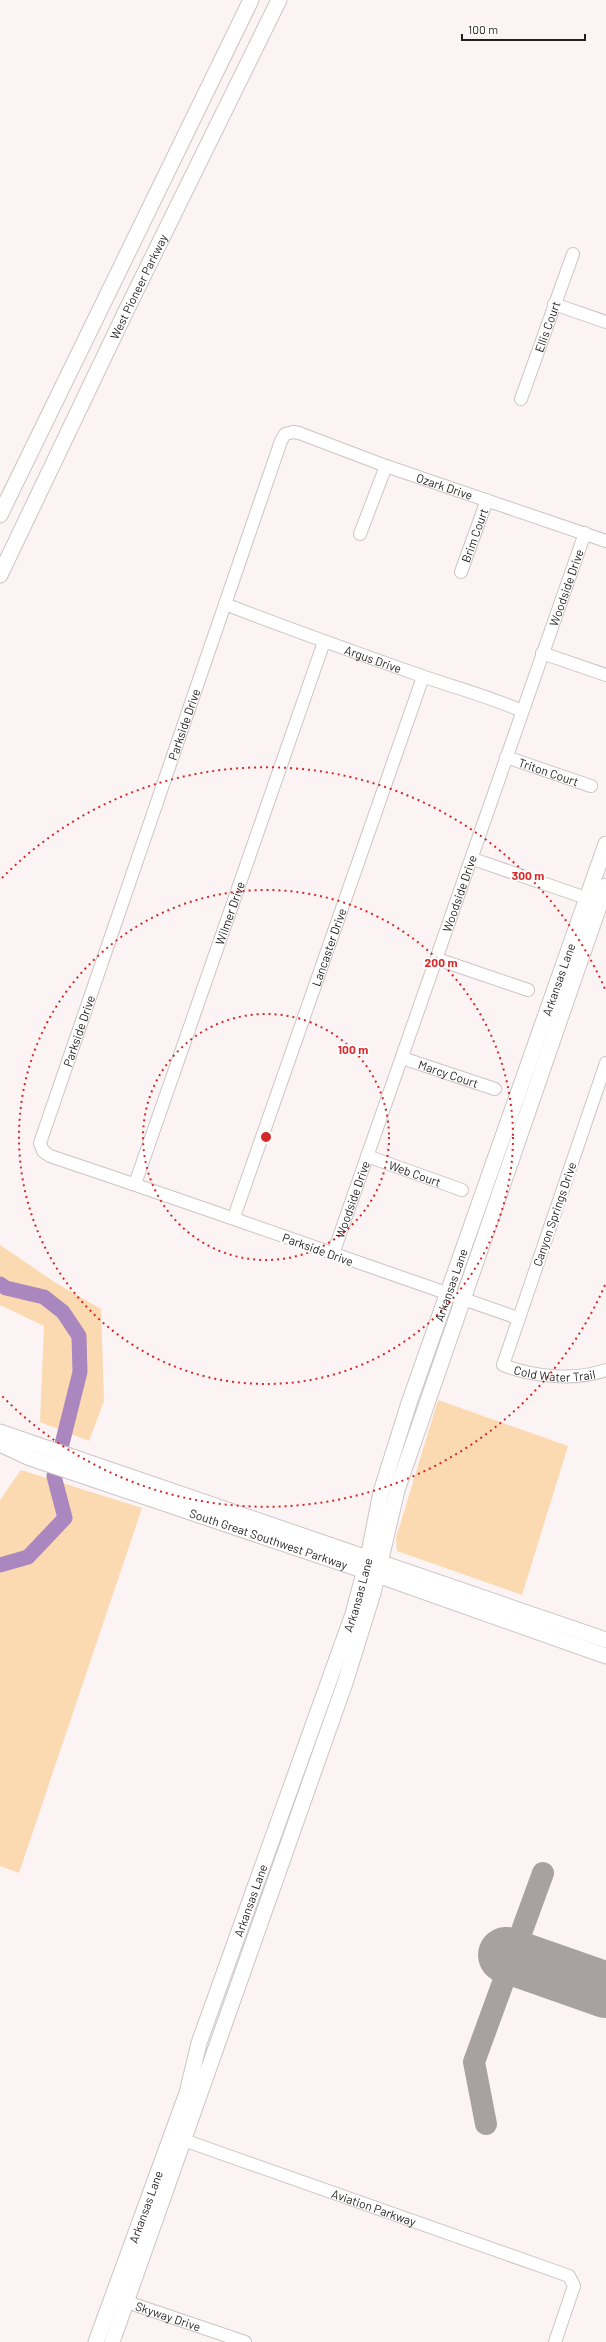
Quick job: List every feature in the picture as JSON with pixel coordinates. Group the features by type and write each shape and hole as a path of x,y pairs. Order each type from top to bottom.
{"main road":[{"name":"West Pioneer Parkway","path":"0,515 251,0"},
{"name":"West Pioneer Parkway","path":"0,575 126,311 215,134 279,0"},
{"path":"192,123 215,134"},
{"name":"Arkansas Lane","path":"598,902 606,844"},
{"name":"Arkansas Lane","path":"112,2342 120,2300 177,2138 200,2043 353,1614 372,1567 381,1492 408,1403 455,1296 598,902 606,886"},
{"name":"South Great Southwest Parkway","path":"0,1432 372,1567 522,1619 606,1656"},
{"name":"South Great Southwest Parkway","path":"0,1444 30,1458 372,1567"},
{"name":"South Great Southwest Parkway","path":"522,1619 606,1640"},
{"name":"Arkansas Lane","path":"96,2342 120,2300"}],"street":[{"name":"Ellis Court","path":"521,399 573,254"},
{"path":"554,304 606,322"},
{"name":"Ozark Drive","path":"285,434 293,432 299,433 386,466 606,541"},
{"name":"Parkside Drive","path":"285,434 281,441 40,1142 43,1152 50,1156 234,1217 333,1254 518,1318"},
{"path":"360,534 386,466"},
{"name":"Brim Court","path":"461,572 487,500"},
{"name":"Woodside Drive","path":"333,1254 585,533"},
{"name":"Argus Drive","path":"225,604 324,642 423,677 489,697 522,711"},
{"name":"Wilmer Drive","path":"135,1184 324,642"},
{"path":"542,653 606,675"},
{"name":"Lancaster Drive","path":"234,1217 423,677"},
{"name":"Triton Court","path":"506,757 591,786"},
{"path":"472,859 598,902"},
{"path":"437,959 528,990"},
{"name":"Marcy Court","path":"402,1058 495,1089"},
{"name":"Canyon Springs Drive","path":"504,1365 518,1318 606,1063"},
{"name":"Web Court","path":"367,1156 462,1190"},
{"name":"Cold Water Trail","path":"504,1365 519,1371 566,1377 606,1370"},
{"name":"Aviation Parkway","path":"177,2138 569,2276 574,2283 554,2342"},
{"name":"Skyway Drive","path":"120,2300 245,2342"}],"shaded area":[{"path":"0,1245 56,1283 101,1309 104,1401 89,1441 40,1422 44,1326 0,1305"},
{"path":"438,1400 568,1446 522,1595 397,1551 396,1538"},
{"path":"21,1470 142,1508 19,1873 0,1866 0,1500"}],"waterway":[{"path":"0,1284 6,1288 44,1297 63,1312 79,1336 80,1372 61,1448"},
{"path":"0,1565 28,1557 65,1518 54,1476"}],"taxiway":[{"path":"486,2124 474,2062 543,1873"}],"runway":[{"path":"506,1955 606,1990"}]}
